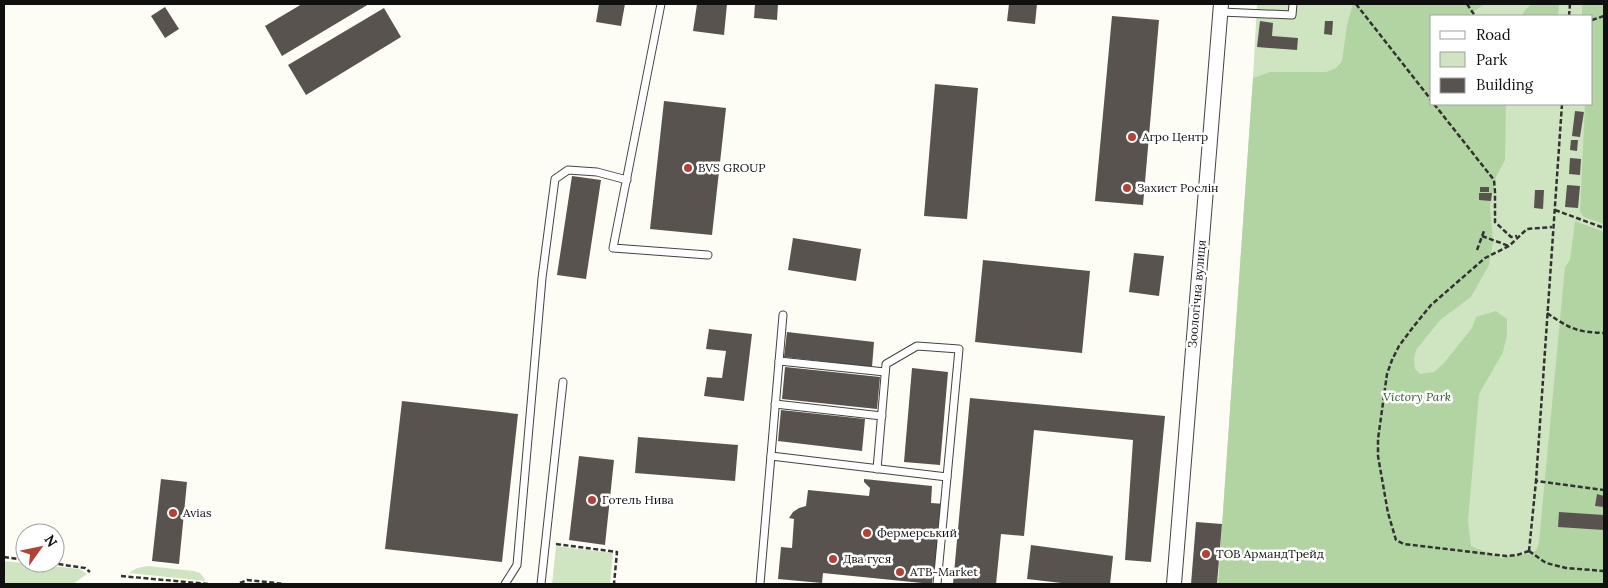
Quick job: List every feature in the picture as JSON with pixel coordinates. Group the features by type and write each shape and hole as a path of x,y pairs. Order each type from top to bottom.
{"street":[{"name":"Зоологічна вулиця","path":"1174,584 1221,8"}],"lane":[{"path":"661,4 613,248 708,255"},
{"path":"1221,8 1292,15 1293,4"},
{"path":"505,584 517,565 542,278 555,179 568,170 598,172 627,180"},
{"path":"760,584 783,315"},
{"path":"877,468 886,364 917,346 959,349 937,584"},
{"path":"779,361 885,372"},
{"path":"541,584 563,382"},
{"path":"775,404 882,416"},
{"path":"771,456 947,477"}],"path":[{"path":"1356,4 1430,98"},
{"path":"1467,4 1474,15"},
{"path":"1435,105 1494,180 1495,222 1511,237 1518,236"},
{"path":"1530,551 1562,105"},
{"path":"1555,210 1604,228"},
{"path":"1530,551 1506,556 1400,543 1396,540 1392,529 1378,456 1378,439 1387,374 1399,346 1414,326 1438,299 1485,258 1509,246 1527,229 1552,227"},
{"path":"1477,250 1484,231"},
{"path":"1482,236 1509,246"},
{"path":"1547,313 1566,326 1578,331 1604,333"},
{"path":"1536,481 1604,490"},
{"path":"546,543 617,552 614,584"},
{"path":"1530,551 1546,562 1559,566 1604,571"},
{"path":"65,565 85,568 90,572"},
{"path":"121,576 208,584"},
{"path":"240,583 247,580 285,584"}],"green space":[{"name":"Victory Park","path":"1257,4 1604,4 1604,584 1218,584"},
{"name":"Victory Park","path":"1353,4 1487,4 1468,15 1430,15 1430,105 1506,105 1505,160 1496,177 1490,205 1493,242 1489,265 1471,297 1440,320 1416,350 1414,359 1415,369 1420,374 1434,372 1444,363 1472,328 1476,317 1496,311 1507,319 1507,335 1503,352 1479,394 1468,521 1471,546 1501,558 1532,553 1537,549 1565,267 1570,260 1575,221 1604,232 1604,584 1218,584 1253,78 1270,72 1326,72 1336,68 1342,61 1347,25"},
{"path":"1532,4 1559,4 1558,15 1522,15"},
{"path":"1582,4 1604,4 1604,224 1584,217 1580,212 1585,105 1593,105 1593,15 1582,15"},
{"path":"556,546 613,553 610,584 552,584"},
{"path":"4,561 15,562 15,573 65,573 65,567 80,569 87,574 73,584 4,584"},
{"path":"148,566 194,571 200,573 206,581 129,573 137,568"}],"building":[{"path":"302,4 369,4 282,56 265,26"},
{"path":"599,4 625,4 621,26 596,22"},
{"path":"697,4 727,4 724,35 693,31"},
{"path":"755,4 778,4 777,20 754,18"},
{"path":"1009,4 1037,4 1035,24 1007,21"},
{"path":"165,7 179,29 165,38 151,16"},
{"path":"384,8 401,37 306,95 288,65"},
{"path":"1112,16 1159,20 1143,205 1095,201"},
{"path":"1260,21 1273,23 1272,36 1298,38 1297,50 1257,47"},
{"path":"1325,21 1333,21 1332,35 1324,34"},
{"path":"935,84 978,88 967,219 924,216"},
{"name":"BVS GROUP","path":"664,101 726,108 712,235 650,229"},
{"path":"1575,111 1584,112 1580,137 1572,136"},
{"path":"1571,140 1578,140 1577,151 1570,150"},
{"path":"1570,158 1581,159 1580,175 1569,174"},
{"path":"572,176 601,180 586,279 557,275"},
{"path":"1567,185 1580,186 1578,208 1565,207"},
{"path":"1480,187 1489,187 1489,192 1480,192"},
{"path":"1535,190 1544,190 1543,209 1534,208"},
{"path":"1479,193 1492,193 1491,201 1479,200"},
{"path":"793,238 861,249 856,281 788,270"},
{"path":"1134,253 1164,256 1159,296 1129,292"},
{"path":"983,260 1090,271 1082,353 975,342"},
{"path":"709,329 752,334 744,401 704,396 707,377 722,378 726,351 706,349"},
{"path":"787,332 874,342 872,367 784,357"},
{"path":"785,367 880,377 877,409 782,399"},
{"path":"912,368 948,372 940,465 904,462"},
{"path":"970,398 1165,416 1151,562 1125,560 1133,440 1034,430 1024,536 1001,534 996,584 953,584"},
{"path":"402,401 518,414 502,562 385,549"},
{"path":"781,410 865,419 862,451 778,441"},
{"path":"638,437 738,445 735,481 635,473"},
{"name":"Готель Нива","path":"579,456 614,460 605,545 569,540"},
{"path":"161,479 187,482 179,564 152,561"},
{"name":"Фермерський","path":"864,479 932,486 931,503 945,504 937,574 933,574 932,584 823,573 822,583 778,579 781,547 792,548 794,519 789,518 793,512 806,506 808,490 869,496 870,488 864,482"},
{"path":"1597,494 1604,496 1604,507 1595,506"},
{"path":"1559,512 1604,515 1604,530 1558,527"},
{"name":"ТОВ АрмандТрейд","path":"1196,522 1222,524 1217,584 1191,584"},
{"path":"1031,545 1113,556 1110,584 1070,584 1027,579"}],"place":[{"name":"Агро Центр","path":"1132,137"},
{"name":"BVS GROUP","path":"688,168"},
{"name":"Захист Рослін","path":"1127,188"},
{"name":"Готель Нива","path":"592,500"},
{"name":"Avias","path":"173,513"},
{"name":"Фермерський","path":"867,533"},
{"name":"ТОВ АрмандТрейд","path":"1206,554"},
{"name":"Два гуся","path":"833,559"},
{"name":"ATB-Market","path":"900,572"}]}
